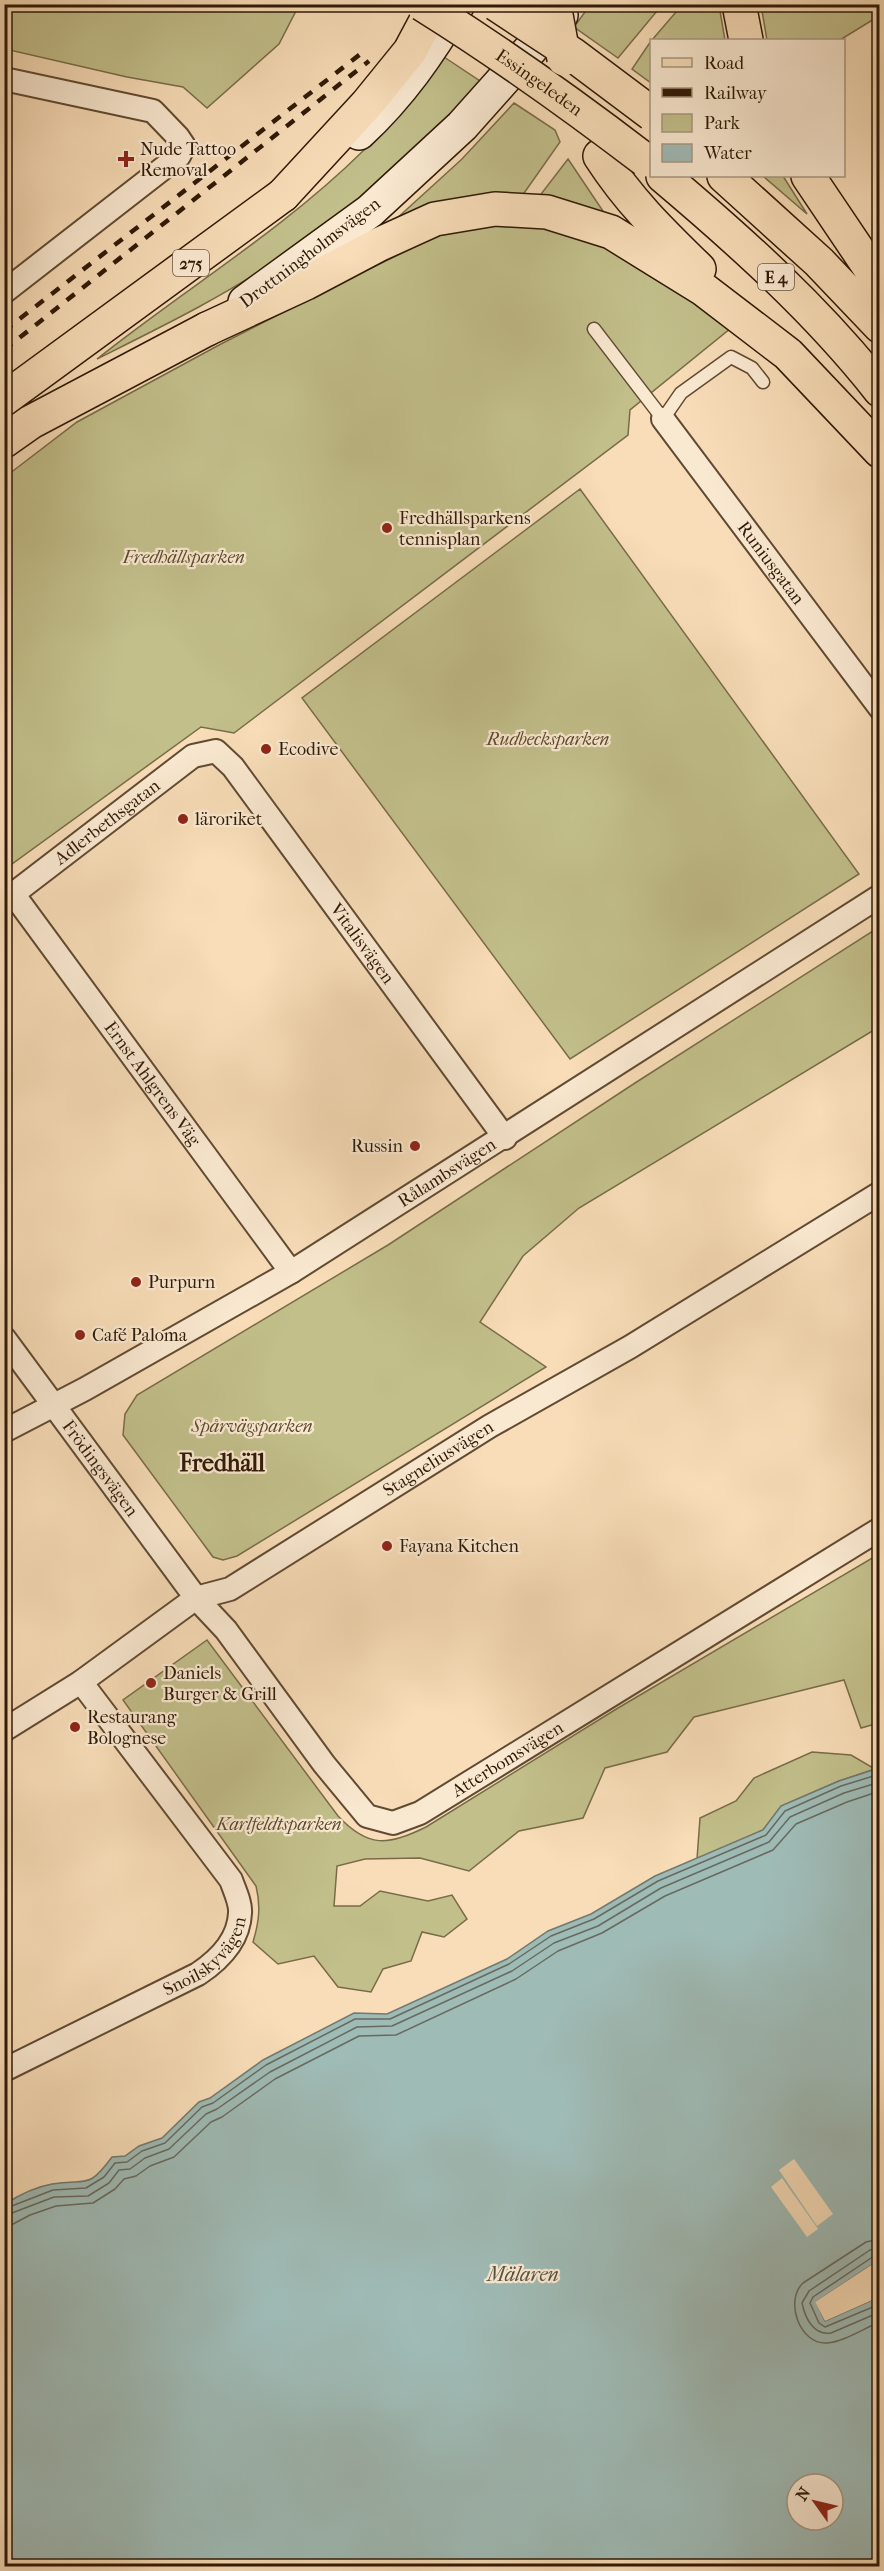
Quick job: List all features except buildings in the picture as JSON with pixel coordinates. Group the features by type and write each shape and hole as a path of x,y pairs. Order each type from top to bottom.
{"main road":[{"name":"Essingeleden","path":"422,4 479,39 546,86 650,165"},
{"path":"284,195 367,104 410,51 435,4"},
{"path":"284,195 325,164 398,93 430,51 458,4"},
{"path":"496,4 572,54 650,113"},
{"path":"554,4 565,63 579,111 600,156 620,187 644,216 788,354 879,451"},
{"name":"Drottningholmsvägen","path":"4,441 32,422 207,329 370,211 462,126 568,4"},
{"path":"739,4 746,39"},
{"name":"Essingeleden","path":"665,177 722,225 791,291 859,363 879,390"},
{"name":"E 4","path":"725,177 819,262 879,326"},
{"path":"809,177 879,283"},
{"name":"275","path":"4,399 284,195"},
{"path":"207,329 306,284 412,228 435,219 495,209 547,212 601,228 630,242 703,289 788,354"}],"street":[{"path":"4,79 153,111 184,146 179,156 4,292"},
{"name":"Runiusgatan","path":"663,419 879,708"},
{"name":"Adlerbethsgatan","path":"9,898 193,756 216,752"},
{"name":"Vitalisvägen","path":"216,752 233,767 505,1138"},
{"name":"Rålambsvägen","path":"4,1431 291,1272 505,1138 879,896"},
{"name":"Ernst Ahlgrens Väg","path":"9,898 291,1272"},
{"name":"Stagneliusvägen","path":"4,1730 81,1682 195,1598 230,1589 490,1426 630,1347 879,1193"},
{"name":"Frödingsvägen","path":"4,1338 195,1598"},
{"name":"Atterbomsvägen","path":"195,1598 226,1630 324,1764 367,1816 393,1823 420,1813 879,1529"},
{"name":"Snoilskyvägen","path":"4,2070 198,1974 218,1960 233,1939 241,1911 231,1880 81,1682"}],"lane":[{"path":"594,329 663,419 681,393 731,357 752,368 763,382"}],"green space":[{"path":"5,4 299,5 279,44 207,108 183,87 127,77 5,49"},
{"path":"590,5 662,5 618,58 574,27"},
{"path":"682,5 719,5 725,39 653,39"},
{"path":"761,5 879,5 879,16 842,39 767,39"},
{"path":"650,42 650,82 632,69"},
{"path":"444,57 480,81 435,130 361,198 308,239 236,286 97,359 267,233 332,180 385,129"},
{"path":"514,103 555,130 560,142 522,196 394,221 462,159"},
{"path":"568,159 607,217 538,198"},
{"path":"764,177 784,177 807,214"},
{"name":"Fredhällsparken","path":"490,222 530,224 616,248 731,328 630,410 628,435 234,733 201,727 5,869 5,477 77,422 219,345 448,231"},
{"name":"Rudbecksparken","path":"580,489 859,874 570,1059 302,698"},
{"name":"Spårvägsparken","path":"879,927 879,1027 579,1208 523,1256 480,1322 546,1367 237,1556 223,1560 213,1557 123,1435 125,1414 137,1395 388,1245"},
{"name":"Karlfeldtsparken","path":"879,1554 879,1723 861,1728 844,1680 694,1717 667,1752 605,1768 583,1818 519,1831 469,1871 420,1858 365,1859 337,1866 334,1906 360,1906 380,1891 428,1901 452,1895 467,1919 444,1937 422,1932 411,1961 383,1969 371,1992 338,1987 314,1956 278,1964 253,1942 259,1914 256,1886 123,1700 207,1640 338,1816 359,1834 369,1839 379,1841 400,1838 426,1827 618,1708"},
{"path":"812,1752 851,1755 875,1769 839,1781 781,1806 763,1830 697,1859 700,1818 736,1801 754,1778"}],"water":[{"name":"Mälaren","path":"879,1768 879,2260 816,2302 825,2321 879,2297 879,2566 5,2566 5,2204 39,2187 91,2179 104,2168 112,2157 125,2156 139,2146 162,2138 199,2102 210,2098 263,2060 354,2013 387,2014 507,1959 548,1931 591,1914 655,1876 763,1830 781,1806 839,1781"}],"pier":[{"path":"794,2159 833,2214 817,2226 779,2170"},
{"path":"782,2178 818,2229 807,2237 771,2187"},
{"path":"879,2260 880,2263 819,2303 826,2317 879,2294 879,2297 825,2321 815,2302"}],"railway":[{"path":"4,331 363,52"},
{"path":"4,350 369,61"}],"place":[{"name":"Nude Tattoo Removal","path":"126,159"},
{"name":"Fredhällsparkens tennisplan","path":"387,528"},
{"name":"Ecodive","path":"266,749"},
{"name":"läroriket","path":"183,819"},
{"name":"Russin","path":"415,1146"},
{"name":"Purpurn","path":"136,1282"},
{"name":"Café Paloma","path":"80,1335"},
{"name":"Fayana Kitchen","path":"387,1546"},
{"name":"Daniels Burger & Grill","path":"151,1683"},
{"name":"Restaurang Bolognese","path":"75,1727"}],"district":[{"name":"Fredhäll","path":"222,1463"}]}
